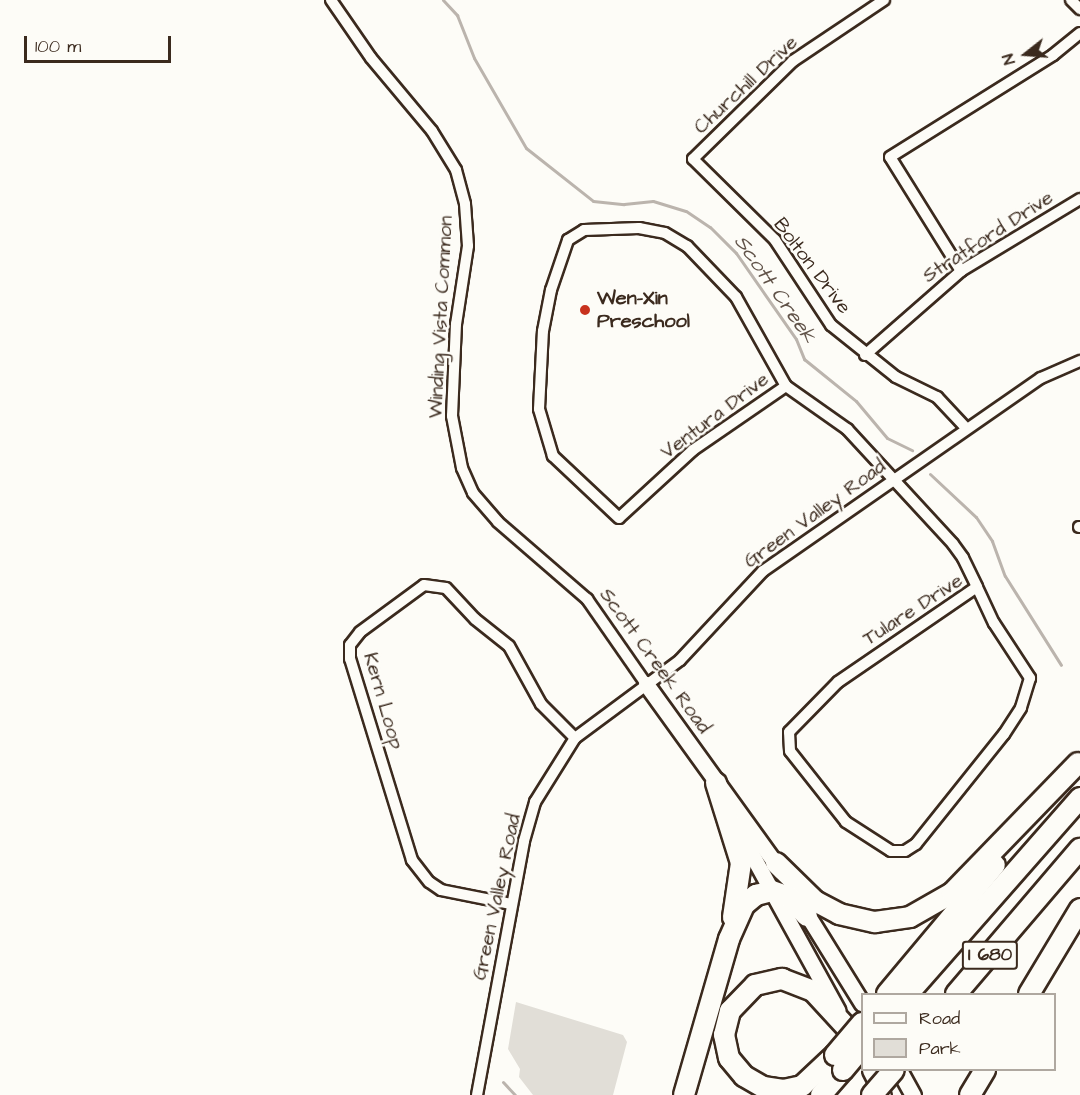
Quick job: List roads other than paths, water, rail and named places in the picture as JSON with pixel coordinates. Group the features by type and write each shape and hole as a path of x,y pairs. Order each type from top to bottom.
{"highway":[{"path":"776,863 815,901 839,914 874,922 910,917 952,893 1079,762"},
{"path":"887,993 1079,762"},
{"path":"684,1095 729,939 741,863 716,783"},
{"name":"I 680","path":"909,993 1080,798"},
{"name":"I 680","path":"957,993 1080,849"},
{"name":"I 680","path":"970,993 1080,865"},
{"path":"729,939 744,905 756,895 772,891 789,897 807,916"},
{"path":"1030,993 1080,909"},
{"path":"821,1095 839,1062 855,1025 813,992 782,979 755,985 730,1011 724,1035 729,1058 744,1076 763,1087 783,1090 802,1086 839,1062 861,1048"},
{"path":"872,1095 893,1071"},
{"path":"884,1095 906,1071"},
{"path":"970,1094 984,1071"}],"street":[{"name":"Winding Vista Common","path":"332,0 371,58 432,131 456,170 465,204 468,246 456,324 454,437 473,493 498,522"},
{"name":"Churchill Drive","path":"693,159 793,61 884,0"},
{"path":"1071,0 1080,9"},
{"path":"961,271 890,157 1053,55 1080,33"},
{"name":"Bolton Drive","path":"693,159 775,240 812,301 831,325 865,356 896,377 937,397 966,428"},
{"name":"Stratford Drive","path":"865,356 961,271 1080,199"},
{"name":"Ventura Drive","path":"639,228 665,233 687,246 736,297 786,386 693,450 619,518 566,473 553,456 538,409 543,331 551,290 568,240 584,230 639,228"},
{"name":"Green Valley Road","path":"477,1095 511,904 535,802 575,738 698,643 763,571 1041,378 1080,361"},
{"name":"Tulare Drive","path":"786,386 847,429 953,544 977,587 994,623 1030,678 1028,692 1004,734 916,844 905,851 891,851 846,822 790,751 789,732 838,682 977,587"},
{"name":"Scott Creek Road","path":"498,522 587,599 716,783 776,863 861,1001"},
{"name":"Kern Loop","path":"511,904 441,890 429,882 412,860 350,659 350,645 360,632 424,585 446,588 475,619 509,646 541,704 575,738"},
{"name":"Scott Creek Road","path":"716,783 772,891 855,1025 861,1052"},
{"path":"871,1071 884,1095"},
{"path":"900,1071 913,1095"}],"waterway":[{"name":"Scott Creek","path":"443,0 457,15 474,58 526,148 593,201 624,204 653,201 686,211 710,227 736,253 796,339 804,359 856,401 887,438 912,450"},
{"name":"Scott Creek","path":"930,474 976,517 992,541 1005,576 1061,665"},
{"path":"503,1082 515,1095"}],"place":[{"name":"Wen-Xin Preschool","path":"585,310"}]}
